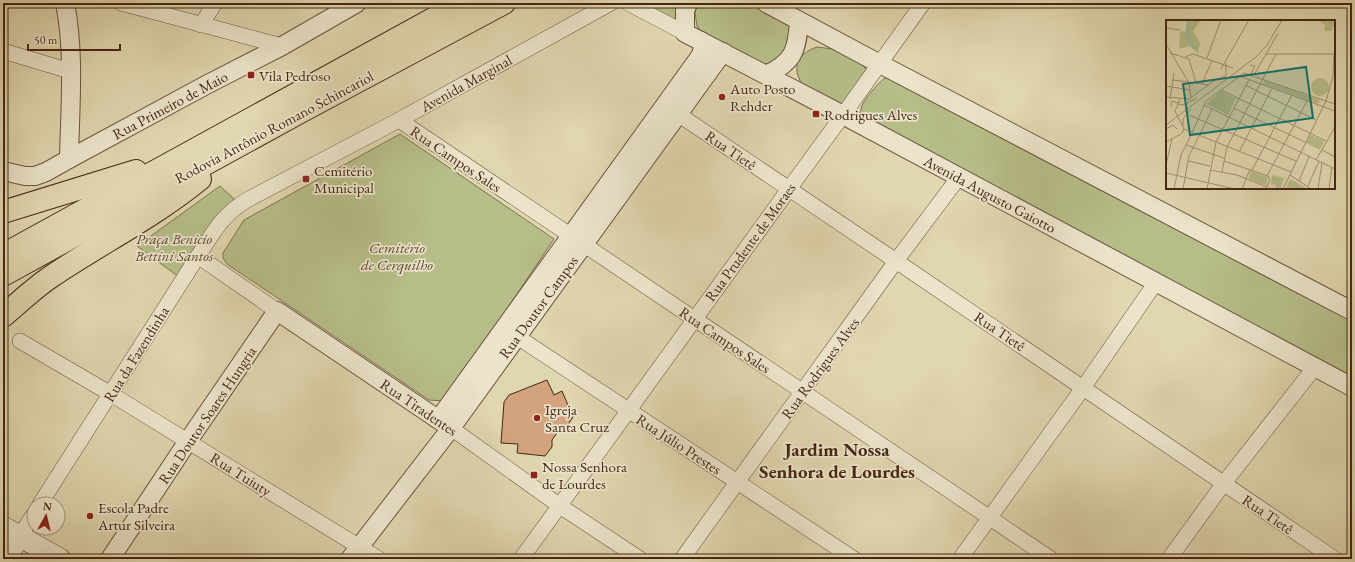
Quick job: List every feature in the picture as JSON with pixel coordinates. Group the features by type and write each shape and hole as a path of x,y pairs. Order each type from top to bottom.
{"highway":[{"name":"Rodovia Antônio Romano Schincariol","path":"3,255 462,3"},
{"name":"Rodovia Antônio Romano Schincariol","path":"3,275 504,3"},
{"path":"483,14 513,3"},
{"path":"3,316 54,274 122,233 186,191 248,141"},
{"path":"3,212 147,167 209,142"}],"main road":[{"path":"4,559 11,532 60,559"}],"street":[{"path":"65,3 69,24 69,159"},
{"path":"121,3 139,6 201,25 282,46"},
{"path":"201,25 215,3"},
{"name":"Rua Primeiro de Maio","path":"3,171 25,176 36,176 46,172 282,46 357,3"},
{"name":"Avenida Marginal","path":"235,208 247,200 399,120 611,3"},
{"name":"Avenida Augusto Gaiotto","path":"628,3 843,115 1352,387"},
{"path":"685,32 685,11 688,3"},
{"path":"766,3 791,12 880,64 1352,311"},
{"name":"Rua Prudente de Moraes","path":"521,559 923,3"},
{"path":"766,75 779,69 792,55 797,42 791,12"},
{"name":"Rua Doutor Campos","path":"671,110 701,55 703,47 701,41"},
{"path":"3,51 70,71"},
{"name":"Rua Doutor Campos","path":"354,553 451,428 511,332 671,110 722,52"},
{"name":"Rua Tietê","path":"671,110 1334,559"},
{"name":"Rua Campos Sales","path":"399,120 1051,559"},
{"name":"Rua Rodrigues Alves","path":"682,559 896,261 959,177"},
{"name":"Rua da Fazendinha","path":"45,496 221,221 235,208"},
{"name":"Rua Tiradentes","path":"198,256 451,428 560,506 640,559"},
{"path":"960,559 1083,388 1156,282"},
{"name":"Rua Doutor Soares Hungria","path":"110,559 188,441 278,311"},
{"name":"Rua Doutor Campos","path":"436,418 444,412 511,332"},
{"name":"Rua Júlio Prestes","path":"511,332 854,559"},
{"name":"Rua Tuiuty","path":"20,341 188,441 354,553 379,559"},
{"path":"1169,559 1224,484 1315,367"},
{"path":"11,532 26,520"}],"green space":[{"path":"637,3 683,3 681,22"},
{"path":"698,3 757,3 790,26 792,46 771,65 761,63 703,35 697,26 695,13"},
{"path":"817,47 833,49 862,64 868,72 842,107 803,86 799,79 797,73 798,62 805,53"},
{"path":"885,78 1352,321 1352,379 863,119 861,110 864,101"},
{"name":"Cemitério de Cerquilho","path":"400,134 554,239 445,401 429,400 227,264 223,258 223,253 244,220"},
{"name":"Praça Benicio Bettini Santos","path":"220,186 234,199 179,277 137,246"}],"building":[{"name":"Igreja Santa Cruz","path":"547,380 554,395 562,391 573,417 567,426 560,429 552,440 552,447 545,456 517,453 518,444 501,443 504,402 509,395"}],"place":[{"name":"Vila Pedroso","path":"251,75"},
{"name":"Auto Posto Rehder","path":"722,97"},
{"name":"Rodrigues Alves","path":"816,114"},
{"name":"Cemitério Municipal","path":"306,179"},
{"name":"Igreja Santa Cruz","path":"537,418"},
{"name":"Nossa Senhora de Lourdes","path":"534,475"},
{"name":"Escola Padre Artur Silveira","path":"90,516"}],"district":[{"name":"Jardim Nossa Senhora de Lourdes","path":"837,460"}]}
